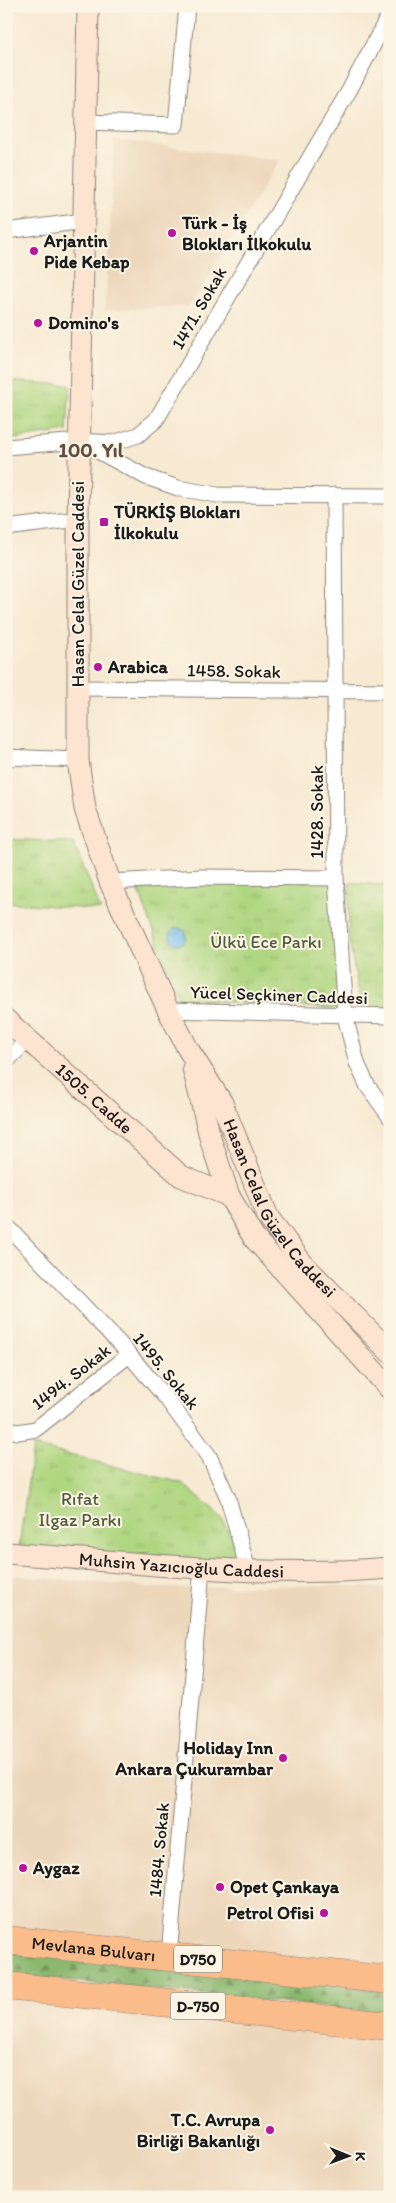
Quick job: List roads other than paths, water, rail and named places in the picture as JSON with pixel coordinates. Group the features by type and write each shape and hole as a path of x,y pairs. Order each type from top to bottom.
{"highway":[{"name":"Mevlana Bulvarı","path":"6,1940 390,1980"},
{"name":"D-750","path":"6,1986 390,2026"}],"main road":[{"name":"Hasan Celal Güzel Caddesi","path":"88,6 78,519 78,760 85,809 110,882 168,1010 188,1049 222,1103 268,1217 303,1264 390,1352"},
{"name":"1505. Cadde","path":"6,1020 181,1176 229,1196"},
{"name":"Hasan Celal Güzel Caddesi","path":"188,1049 217,1163 229,1196 254,1238 390,1389"},
{"path":"181,1176 243,1153"},
{"path":"229,1196 254,1181"},
{"path":"367,1328 390,1341"},
{"name":"Muhsin Yazıcıoğlu Caddesi","path":"6,1553 202,1568 314,1573 390,1568"},
{"name":"Muhsin Yazıcıoğlu Caddesi","path":"358,1571 390,1556"}],"street":[{"path":"86,122 176,126 187,6"},
{"name":"1471. Sokak","path":"6,446 80,441 113,443 138,435 156,420 350,89 390,13"},
{"path":"6,231 84,220"},
{"path":"80,441 146,477 178,488 217,495 390,496"},
{"name":"1428. Sokak","path":"334,495 336,878 345,1016 358,1064 366,1085 390,1117"},
{"path":"6,528 78,519"},
{"name":"1458. Sokak","path":"78,688 336,692 390,691"},
{"path":"6,757 78,760"},
{"path":"110,882 202,877 336,878"},
{"name":"Yücel Seçkiner Caddesi","path":"168,1010 390,1016"},
{"path":"6,1062 27,1040"},
{"name":"1495. Sokak","path":"7,1226 130,1355 166,1398 209,1456 228,1498 248,1570"},
{"name":"1494. Sokak","path":"6,1429 18,1432 36,1429 130,1355"},
{"name":"1484. Sokak","path":"169,1956 202,1568"}],"water":[{"path":"178,928 186,936 178,944 170,936"}],"place":[{"name":"Türk - İş Blokları İlkokulu","path":"172,233"},
{"name":"Arjantin Pide Kebap","path":"34,251"},
{"name":"Domino's","path":"38,323"},
{"name":"TÜRKİŞ Blokları İlkokulu","path":"104,522"},
{"name":"Arabica","path":"98,667"},
{"name":"Holiday Inn Ankara Çukurambar","path":"283,1758"},
{"name":"Aygaz","path":"23,1868"},
{"name":"Opet Çankaya","path":"220,1887"},
{"name":"Petrol Ofisi","path":"324,1913"},
{"name":"T.C. Avrupa Birliği Bakanlığı","path":"270,2130"}],"district":[{"name":"100. Yıl","path":"91,450"}],"park label":[{"name":"Ülkü Ece Parkı","path":"266,942"},
{"name":"Rıfat Ilgaz Parkı","path":"80,1509"}]}
